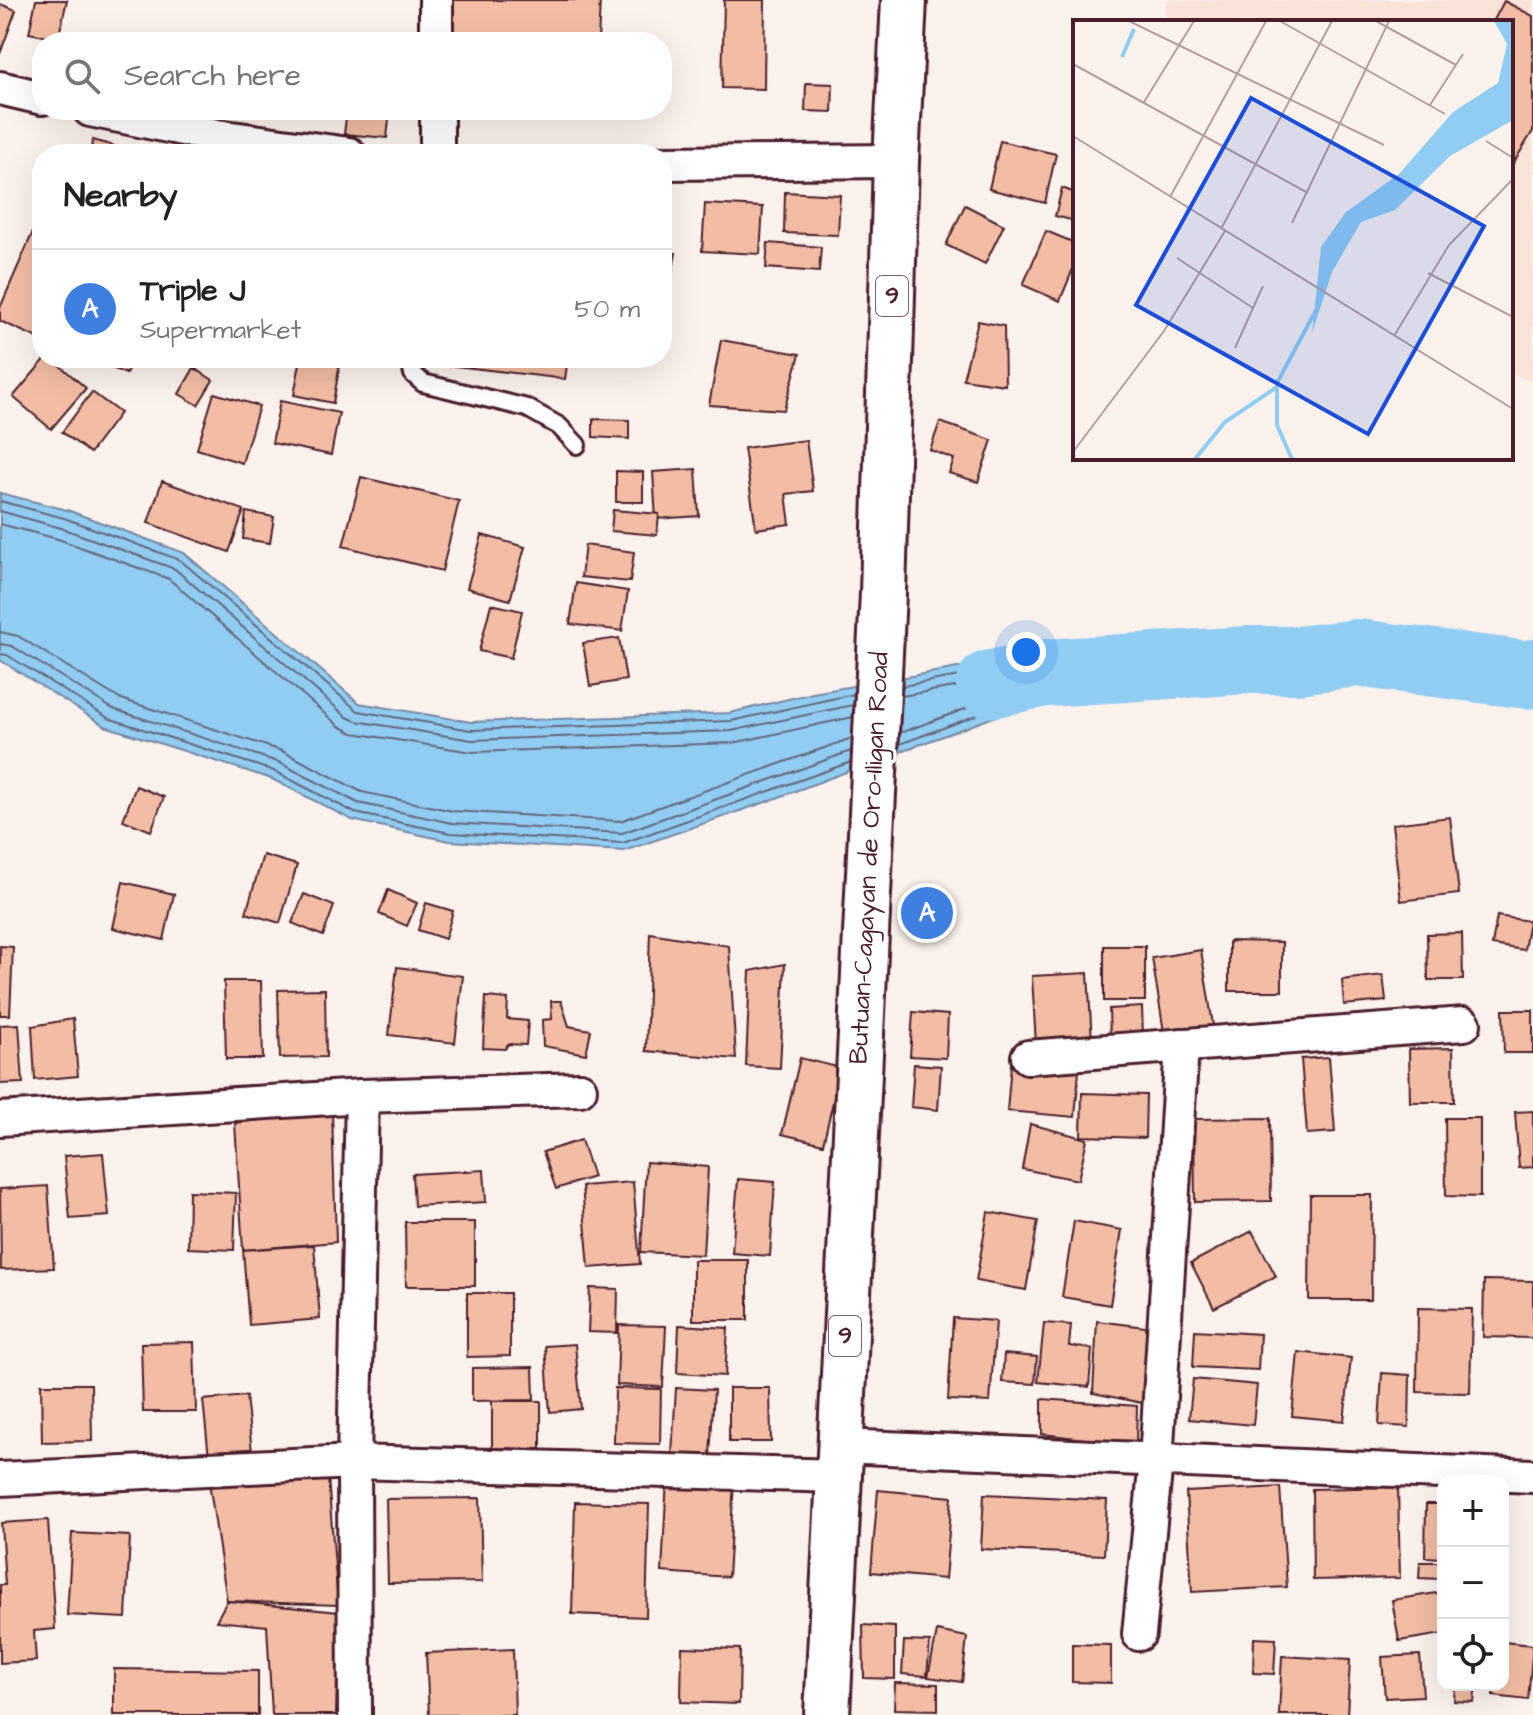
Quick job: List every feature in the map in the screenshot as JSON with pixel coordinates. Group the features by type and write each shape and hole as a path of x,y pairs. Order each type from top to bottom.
{"highway":[{"name":"Butuan-Cagayan de Oro-Iligan Road","path":"827,1715 883,593 904,0"}],"street":[{"path":"436,0 436,32"},
{"path":"0,88 32,96"},
{"path":"139,120 276,144"},
{"path":"437,120 437,144"},
{"path":"672,163 896,161"},
{"path":"1028,1057 1464,1024"},
{"path":"1139,1634 1156,1461 1182,1045"},
{"path":"0,1119 362,1096 580,1089"},
{"path":"355,1715 354,1462 362,1096"},
{"path":"0,1479 354,1462 839,1461 1156,1461 1533,1476"}],"lane":[{"path":"412,368 413,374 423,383 527,408 559,426 577,445"}],"shaded area":[{"path":"1167,0 1533,0 1533,381 1513,375 1513,20 1165,20"}],"water":[{"path":"0,493 67,510 184,553 359,703 471,722 730,713 813,693 1137,637 1018,708 624,851 449,841 352,820 272,779 105,726 0,660"}],"building":[{"path":"36,0 67,0 60,32 29,33"},
{"path":"452,0 600,0 598,32 450,32"},
{"path":"724,0 765,0 764,89 722,88"},
{"path":"1504,1 1533,16 1533,131 1513,164 1513,20 1494,20"},
{"path":"0,4 16,10 0,54"},
{"path":"806,83 833,84 832,112 805,111"},
{"path":"346,120 389,120 387,138 344,134"},
{"path":"1000,141 1056,154 1045,203 989,189"},
{"path":"1062,188 1073,192 1073,220 1055,216"},
{"path":"785,192 840,195 838,235 784,233"},
{"path":"705,204 763,207 760,254 702,251"},
{"path":"965,205 1004,225 985,264 946,245"},
{"path":"1046,231 1073,242 1073,269 1060,301 1023,285"},
{"path":"32,234 32,335 0,321 0,308"},
{"path":"768,243 821,247 819,272 766,268"},
{"path":"672,252 676,253 672,273"},
{"path":"978,321 1004,326 1005,385 963,379"},
{"path":"721,340 800,354 784,410 709,405"},
{"path":"38,368 63,368 86,388 51,429 13,397"},
{"path":"112,368 129,368 126,374"},
{"path":"194,368 213,380 198,405 179,394"},
{"path":"299,368 339,368 333,403 294,395"},
{"path":"472,368 567,368 565,379"},
{"path":"92,392 120,413 90,453 62,432"},
{"path":"214,393 259,406 242,463 197,449"},
{"path":"280,401 339,413 331,455 272,443"},
{"path":"593,419 629,420 629,439 593,437"},
{"path":"940,422 992,440 978,482 949,473 954,459 930,450"},
{"path":"806,440 813,491 786,494 790,524 756,529 744,448"},
{"path":"696,469 699,516 656,519 653,472"},
{"path":"616,471 643,472 643,502 616,502"},
{"path":"361,477 459,501 442,571 343,546"},
{"path":"162,481 244,510 229,552 148,523"},
{"path":"613,510 659,514 657,535 611,531"},
{"path":"246,512 274,517 270,543 243,539"},
{"path":"482,535 525,547 510,600 467,588"},
{"path":"585,545 634,552 630,582 581,577"},
{"path":"576,583 628,591 622,631 570,624"},
{"path":"491,604 522,611 511,658 479,651"},
{"path":"619,638 626,680 590,686 583,643"},
{"path":"136,786 164,797 151,831 123,820"},
{"path":"1450,817 1459,894 1401,901 1392,824"},
{"path":"263,855 297,865 280,923 246,913"},
{"path":"123,882 174,894 164,940 113,928"},
{"path":"388,890 417,903 407,926 379,914"},
{"path":"304,894 334,906 323,936 292,923"},
{"path":"426,903 453,911 445,939 418,930"},
{"path":"1497,916 1529,921 1524,950 1492,945"},
{"path":"650,933 729,946 736,1059 646,1051"},
{"path":"1462,933 1463,980 1428,980 1427,934"},
{"path":"1229,941 1282,942 1282,991 1229,991"},
{"path":"0,946 13,947 10,1015 0,1015"},
{"path":"1104,946 1145,946 1145,1001 1104,1001"},
{"path":"1201,950 1213,1025 1164,1032 1152,958"},
{"path":"785,964 780,1068 746,1066 750,971"},
{"path":"397,967 463,976 455,1043 389,1035"},
{"path":"1088,973 1092,1042 1036,1045 1032,976"},
{"path":"1383,975 1386,1001 1344,1005 1342,980"},
{"path":"224,981 261,981 263,1059 226,1059"},
{"path":"325,989 326,1057 280,1058 278,990"},
{"path":"486,997 508,999 507,1019 528,1021 526,1045 508,1044 505,1049 483,1048"},
{"path":"551,1001 561,1001 569,1026 591,1030 586,1054 543,1046 542,1020 552,1019"},
{"path":"1142,1007 1143,1037 1110,1039 1109,1009"},
{"path":"1503,1010 1533,1010 1533,1053 1504,1053"},
{"path":"913,1012 948,1015 946,1058 910,1056"},
{"path":"73,1019 78,1076 35,1080 32,1026"},
{"path":"19,1024 23,1083 0,1084 0,1025"},
{"path":"1453,1048 1454,1102 1410,1102 1409,1049"},
{"path":"1329,1057 1335,1132 1307,1134 1301,1059"},
{"path":"800,1058 841,1068 823,1144 782,1134"},
{"path":"914,1064 941,1066 938,1110 911,1107"},
{"path":"1011,1064 1079,1071 1075,1117 1007,1111"},
{"path":"1082,1093 1146,1095 1145,1138 1081,1136"},
{"path":"1533,1111 1533,1167 1519,1168 1515,1112"},
{"path":"332,1112 336,1242 243,1250 235,1123"},
{"path":"1270,1118 1271,1201 1195,1202 1194,1119"},
{"path":"1445,1118 1480,1118 1480,1197 1446,1196"},
{"path":"1030,1124 1087,1139 1078,1180 1022,1169"},
{"path":"581,1140 593,1177 556,1189 543,1152"},
{"path":"103,1153 109,1216 70,1219 64,1156"},
{"path":"646,1162 708,1167 703,1255 641,1252"},
{"path":"484,1170 486,1202 414,1206 412,1174"},
{"path":"738,1179 775,1182 770,1256 732,1253"},
{"path":"633,1182 640,1264 589,1268 582,1186"},
{"path":"48,1186 54,1268 1,1270 0,1189"},
{"path":"189,1191 236,1193 234,1250 188,1248"},
{"path":"1310,1195 1372,1195 1371,1300 1309,1300"},
{"path":"988,1212 1038,1221 1026,1290 976,1281"},
{"path":"1074,1221 1122,1230 1110,1305 1062,1297"},
{"path":"405,1222 475,1222 475,1286 406,1286"},
{"path":"1252,1231 1276,1276 1214,1308 1191,1263"},
{"path":"314,1245 320,1319 249,1325 243,1250"},
{"path":"693,1260 748,1260 748,1320 693,1320"},
{"path":"1484,1280 1533,1281 1533,1338 1483,1337"},
{"path":"590,1288 618,1289 617,1333 588,1332"},
{"path":"467,1293 510,1293 510,1356 467,1357"},
{"path":"1418,1308 1472,1309 1470,1393 1417,1392"},
{"path":"953,1318 996,1321 990,1402 948,1400"},
{"path":"1097,1321 1162,1329 1142,1403 1093,1393"},
{"path":"1044,1323 1071,1325 1069,1346 1092,1349 1089,1387 1038,1382"},
{"path":"619,1325 666,1326 663,1387 617,1385"},
{"path":"679,1325 728,1328 725,1376 677,1373"},
{"path":"1195,1330 1260,1334 1258,1370 1193,1367"},
{"path":"194,1342 196,1412 143,1412 141,1343"},
{"path":"575,1344 581,1409 550,1412 545,1346"},
{"path":"1298,1352 1351,1358 1344,1421 1292,1416"},
{"path":"1004,1354 1037,1357 1035,1384 1002,1382"},
{"path":"533,1367 534,1400 472,1401 472,1368"},
{"path":"1382,1373 1410,1375 1409,1427 1379,1425"},
{"path":"1193,1379 1257,1385 1253,1425 1189,1419"},
{"path":"41,1384 91,1384 92,1441 42,1442"},
{"path":"615,1388 661,1389 660,1444 614,1443"},
{"path":"676,1388 714,1390 710,1456 672,1454"},
{"path":"729,1388 770,1388 771,1442 729,1442"},
{"path":"246,1396 252,1452 209,1457 203,1400"},
{"path":"1042,1399 1137,1406 1136,1445 1042,1434"},
{"path":"492,1401 541,1401 541,1449 492,1448"},
{"path":"328,1477 338,1605 227,1601 209,1482"},
{"path":"667,1478 734,1482 728,1577 662,1572"},
{"path":"1280,1487 1287,1587 1192,1592 1186,1492"},
{"path":"1398,1487 1400,1578 1313,1580 1312,1489"},
{"path":"878,1490 952,1497 945,1579 871,1572"},
{"path":"984,1494 1107,1500 1104,1555 981,1549"},
{"path":"480,1498 482,1582 388,1583 386,1499"},
{"path":"575,1502 649,1504 646,1617 572,1614"},
{"path":"1426,1504 1437,1504 1437,1558 1425,1557"},
{"path":"48,1520 55,1629 34,1631 36,1661 0,1663 0,1585 5,1585 1,1523"},
{"path":"72,1533 130,1536 126,1618 67,1615"},
{"path":"1420,1562 1437,1562 1437,1579 1419,1578"},
{"path":"1437,1593 1437,1635 1399,1641 1392,1600"},
{"path":"227,1601 339,1612 336,1715 272,1715 267,1626 216,1621"},
{"path":"863,1625 895,1627 895,1679 864,1678"},
{"path":"937,1631 967,1637 962,1682 928,1677"},
{"path":"1254,1638 1276,1639 1274,1674 1253,1673"},
{"path":"904,1641 930,1642 927,1676 902,1674"},
{"path":"1509,1643 1533,1645 1528,1700 1493,1696 1493,1691 1509,1691"},
{"path":"1072,1644 1111,1645 1111,1683 1072,1682"},
{"path":"682,1647 740,1649 739,1704 681,1702"},
{"path":"513,1649 515,1715 429,1715 426,1653"},
{"path":"1420,1655 1423,1696 1385,1698 1382,1657"},
{"path":"1282,1656 1350,1660 1347,1715 1279,1715"},
{"path":"114,1669 258,1671 258,1715 114,1715"},
{"path":"895,1683 938,1684 938,1710 894,1709"},
{"path":"1455,1691 1475,1691 1474,1702 1454,1701"}],"waterway":[{"path":"990,684 1046,673 1248,660 1298,660 1357,653 1528,675 1533,673"}],"place":[{"name":"Triple J","path":"927,913"}]}
